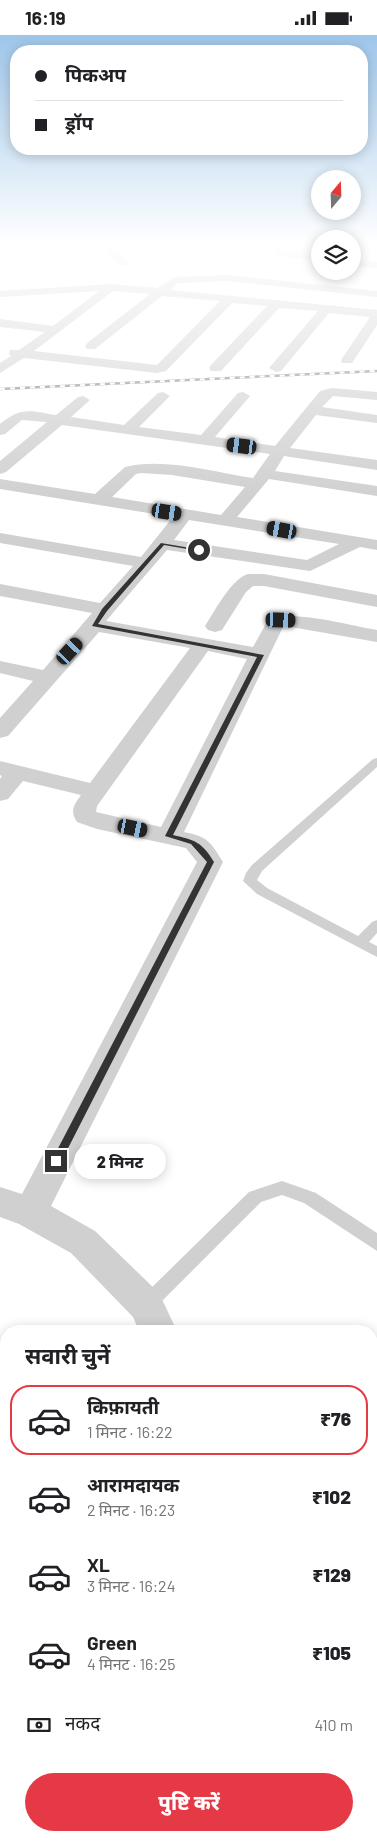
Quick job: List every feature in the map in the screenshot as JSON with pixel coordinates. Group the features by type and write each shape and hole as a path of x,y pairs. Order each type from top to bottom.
{"street":[{"path":"0,369 54,330"},
{"path":"91,346 111,330"},
{"path":"0,351 157,369 198,330"},
{"path":"216,368 251,330"},
{"path":"276,368 308,330"},
{"path":"347,360 367,330"},
{"path":"361,339 377,339"},
{"path":"226,521 261,479 280,450 311,410 328,392 377,396"},
{"path":"127,429 163,396"},
{"path":"204,441 243,396"},
{"path":"3,463 83,400"},
{"path":"311,410 377,419"},
{"path":"0,431 19,416 127,429 377,465"},
{"path":"99,500 131,470 136,468 377,491"},
{"path":"0,484 377,545"},
{"path":"0,731 144,563 163,544 184,514"},
{"path":"0,538 144,563"},
{"path":"163,544 302,566 318,564 357,542"},
{"path":"152,1318 83,1242 15,1207 210,862 204,852 194,842 86,817 84,812 85,806 97,793 209,635 239,589 248,580 264,580 377,601"},
{"path":"0,590 99,617 209,635 261,655"},
{"path":"169,836 261,655 273,626 281,620 377,636"},
{"path":"0,667 46,677"},
{"path":"0,794 9,771 97,793"}],"lane":[{"path":"377,761 257,868 252,873 250,881 262,891 377,952"},
{"path":"359,943 377,925"},
{"path":"152,1318 255,1197 282,1188 310,1198 377,1243"}],"railway":[{"path":"0,389 377,371"}],"route":[{"path":"56,1161 210,862 204,852 194,842 169,836 261,655 94,625 104,610 144,563 163,544 199,550"}]}
